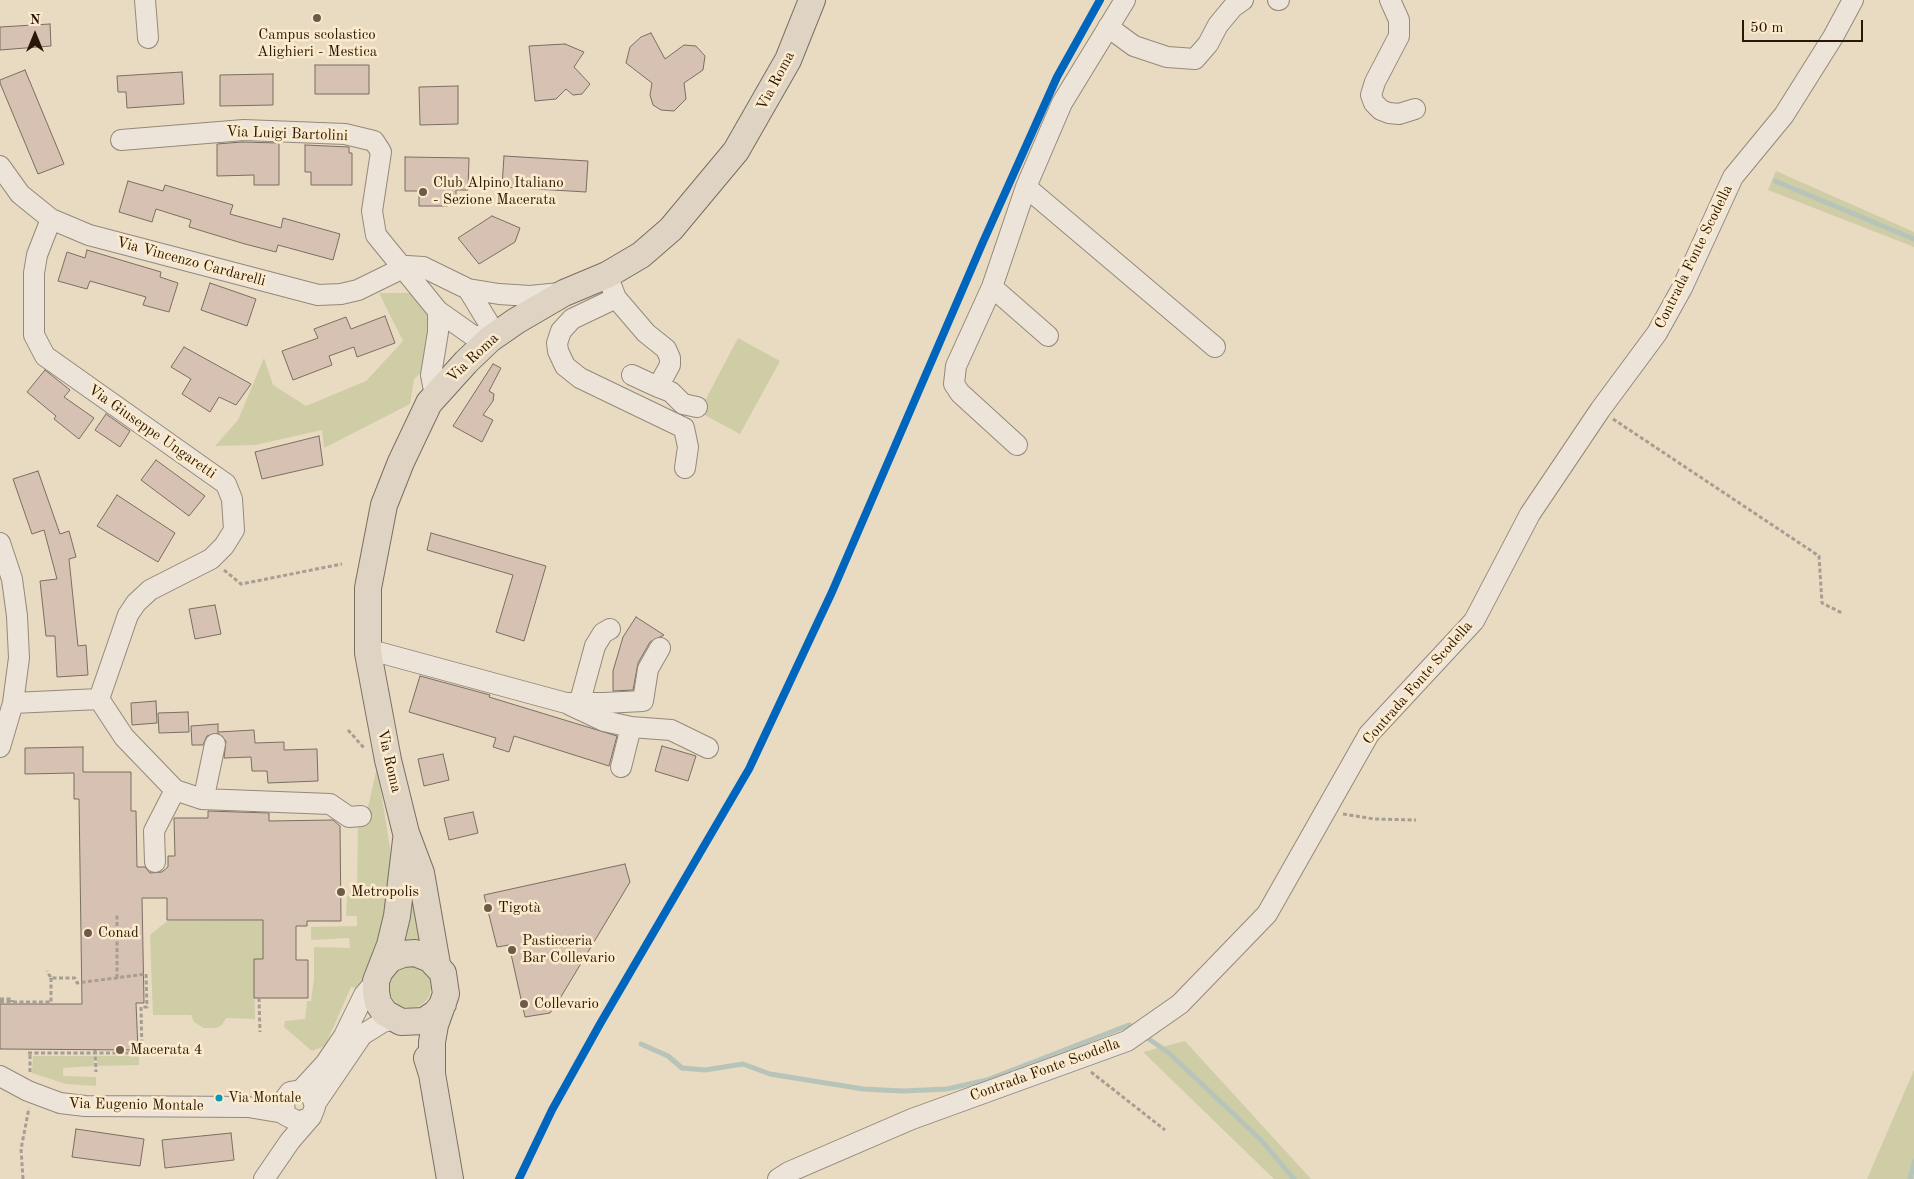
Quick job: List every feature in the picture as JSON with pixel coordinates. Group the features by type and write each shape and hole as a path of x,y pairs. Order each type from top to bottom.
{"main road":[{"name":"Via Roma","path":"432,1074 432,1042 446,986 443,972 437,964 421,873 406,833 388,760 368,653 368,588 384,505 401,462 435,395 490,339 564,292 611,286 641,255 671,229 736,151 788,60 812,6"},
{"name":"Via Roma","path":"406,833 397,916 390,945 378,976 376,992 378,1002 402,1021 422,1043 432,1074 450,1179"},
{"path":"378,976 390,959 403,954 421,954 437,964"},
{"path":"402,1021 424,1021 436,1013 442,1004"}],"street":[{"path":"145,0 148,38"},
{"path":"1017,446 960,393 954,384 956,366 992,287 1026,187 1062,104 1125,0"},
{"path":"1108,27 1134,46 1167,56 1195,59 1208,44 1218,25 1233,7 1242,0"},
{"path":"1390,0 1399,20 1399,36 1375,82 1372,95 1374,104 1381,110 1389,113 1399,114 1415,109"},
{"name":"Contrada Fonte Scodella","path":"778,1179 789,1172 912,1119 1127,1041 1153,1025 1180,1004 1267,914 1369,734 1474,621 1530,514 1600,410 1657,333 1682,288 1733,176 1784,115 1833,36 1852,0"},
{"name":"Via Luigi Bartolini","path":"121,140 244,130 345,134 374,141 381,152 372,211 376,235 438,311 472,335 490,339"},
{"name":"Via Vincenzo Cardarelli","path":"0,166 20,194 51,219 89,235 318,295 341,294 358,290 401,267"},
{"path":"1026,187 1215,347"},
{"name":"Via Giuseppe Ungaretti","path":"51,219 36,255 34,273 34,335 45,356 226,484 232,499 234,530 224,546 211,559 150,590 136,603 128,615 99,698"},
{"path":"401,267 423,267 455,285 499,294 530,296 564,292"},
{"path":"658,387 670,365 670,358 666,349 646,333 611,286 560,331 557,343 558,351 565,366 580,378 684,428 688,447 686,468"},
{"path":"992,287 1048,336"},
{"path":"468,289 488,322 490,339"},
{"path":"435,395 431,375 438,332 438,311"},
{"path":"632,375 671,392 683,404 697,407"},
{"path":"0,543 12,579 18,616 19,658 13,703 0,747"},
{"path":"573,702 595,646 603,634 610,629"},
{"path":"368,653 378,652 573,702 643,702 648,668 660,648"},
{"path":"13,703 99,698 124,737 174,790 202,799 330,804 348,817 361,816"},
{"path":"573,702 604,721 632,727 671,730 708,748"},
{"path":"621,767 632,727"},
{"path":"206,787 215,744"},
{"path":"155,862 154,831 174,790"},
{"path":"264,1179 290,1141 297,1107 344,1036 364,996 378,976"},
{"path":"297,1107 362,1035 383,1022 402,1021"},
{"name":"Via Eugenio Montale","path":"0,1076 28,1091 60,1103 85,1106 297,1107"}],"path":[{"path":"1600,410 1819,556 1822,603 1842,613"},
{"path":"211,559 241,584 342,564"},
{"path":"348,730 369,753"},
{"path":"1325,811 1374,818 1416,820"},
{"path":"117,915 117,978"},
{"path":"0,1000 12,999 12,1002 51,1003 51,978 47,971"},
{"path":"30,1067 29,1053 95,1051 142,1053 139,1023 141,1007 146,1007 146,974 82,983 77,983 75,978 51,978"},
{"path":"259,998 260,1032"},
{"path":"95,1051 96,1072"},
{"path":"1077,1060 1165,1130"},
{"path":"23,1179 21,1149 29,1105"}],"shaded area":[{"path":"1776,171 1914,232 1914,247 1768,190"},
{"path":"379,293 417,293 430,319 422,372 414,379 410,404 324,448 322,430 255,445 215,446 238,420 264,358 273,385 306,406 366,381 403,341"},
{"path":"738,338 780,361 740,434 699,412"},
{"path":"377,767 391,854 392,879 388,925 361,989 351,987 325,1046 312,1051 284,1027 285,1021 305,1019 307,1001 311,1001 314,979 314,947 350,948 349,938 311,940 311,927 357,926 357,916 346,916 347,896 357,895 358,822 367,812"},
{"path":"410,874 422,944 398,945"},
{"path":"263,920 264,959 254,960 255,1019 226,1018 222,1025 216,1028 204,1028 194,1022 191,1015 153,1015 150,935 167,921"},
{"path":"410,966 425,972 431,987 425,1002 410,1008 395,1002 389,987 395,972"},
{"path":"1185,1041 1311,1179 1274,1179 1143,1052"},
{"path":"33,1056 94,1056 94,1066 63,1068 63,1076 96,1077 96,1086 66,1084 32,1073"},
{"path":"97,1056 139,1056 139,1065 97,1066"},
{"path":"1914,1070 1914,1179 1867,1179"}],"building":[{"path":"50,24 51,46 0,50 0,27"},
{"path":"651,33 665,59 684,45 696,46 705,56 703,70 684,83 686,99 674,111 661,110 653,105 650,95 652,83 626,63 630,47 641,37"},
{"path":"565,44 584,52 574,67 590,84 582,94 573,95 566,89 556,99 535,101 529,46"},
{"path":"315,65 369,65 369,94 315,94"},
{"path":"25,70 64,164 38,174 0,83 0,80"},
{"path":"182,72 184,104 127,108 126,92 118,92 117,76"},
{"path":"273,74 273,105 220,106 220,75"},
{"path":"458,86 458,124 420,125 419,87"},
{"path":"242,142 279,143 279,185 254,185 254,175 217,176 217,144"},
{"path":"305,145 349,147 349,153 352,153 352,185 311,185 311,172 305,172"},
{"path":"504,156 588,161 586,192 502,187"},
{"path":"405,157 469,158 468,190 456,190 456,201 448,201 448,206 419,206 419,191 405,191"},
{"path":"128,181 163,191 165,185 233,205 230,214 281,228 283,218 340,234 333,260 278,245 276,252 245,244 189,227 191,220 156,209 152,222 119,212"},
{"path":"492,216 520,228 515,242 479,264 458,238"},
{"path":"87,250 161,272 160,277 178,283 169,312 143,305 146,297 90,281 87,289 58,281 67,252 85,258"},
{"path":"210,283 256,299 247,326 201,310"},
{"path":"385,316 395,343 357,357 354,347 329,356 332,365 293,380 282,351 318,338 314,329 346,317 351,329"},
{"path":"184,347 251,384 236,405 219,397 210,412 182,394 191,379 171,367"},
{"path":"493,364 501,368 489,391 494,394 493,401 483,415 493,420 482,442 453,426"},
{"path":"45,370 70,390 64,397 94,418 79,439 54,419 56,416 27,392"},
{"path":"106,414 130,431 120,447 95,430"},
{"path":"319,436 323,465 262,479 255,452"},
{"path":"156,460 205,496 189,516 141,480"},
{"path":"38,471 60,534 69,531 76,557 69,559 78,646 86,645 88,675 57,677 55,636 46,636 40,581 57,579 44,530 32,534 13,479"},
{"path":"117,495 175,533 158,562 97,526"},
{"path":"431,533 546,566 524,641 496,632 513,575 427,550"},
{"path":"215,605 221,634 195,639 189,609"},
{"path":"636,617 664,635 650,642 638,663 633,690 613,691 613,671 623,637"},
{"path":"420,676 490,695 489,697 617,736 609,766 514,736 509,752 493,747 496,738 409,712"},
{"path":"156,701 157,723 132,725 131,703"},
{"path":"188,712 189,732 159,733 158,713"},
{"path":"218,724 218,732 254,730 255,743 284,742 284,750 317,749 318,781 268,783 267,771 252,771 251,757 224,758 226,741 218,733 207,736 203,745 192,745 191,726"},
{"path":"662,746 696,756 688,781 655,771"},
{"path":"83,747 83,772 131,772 131,811 136,811 137,867 145,867 150,873 162,872 168,867 168,856 175,856 174,818 208,818 208,811 269,813 269,821 333,820 340,826 341,921 307,921 307,926 296,926 296,960 308,960 308,998 254,998 254,959 263,959 263,920 167,920 167,898 142,898 144,1003 136,1003 138,1050 0,1049 0,1004 82,1004 79,799 74,799 74,773 25,774 25,748"},
{"path":"443,754 449,780 424,786 418,759"},
{"path":"473,812 478,833 449,840 444,818"},
{"path":"625,864 630,882 556,1005 550,1013 525,1017 509,945 497,947 484,895"},
{"path":"76,1129 144,1139 140,1166 72,1157"},
{"path":"231,1133 234,1160 165,1168 162,1140"}],"waterway":[{"path":"1775,181 1914,239"},
{"path":"641,1044 668,1056 682,1068 705,1070 743,1064 770,1074 863,1089 903,1091 947,1089 987,1080 1129,1025 1136,1029"},
{"path":"1143,1035 1169,1053 1260,1139 1294,1179"},
{"path":"1910,1179 1914,1162"}],"transit line":[{"path":"519,1179 552,1110 600,1024 749,769 832,592 983,242 1057,77 1100,0"}],"place":[{"name":"Campus scolastico Alighieri - Mestica","path":"317,18"},
{"name":"Club Alpino Italiano - Sezione Macerata","path":"423,192"},
{"name":"Metropolis","path":"341,892"},
{"name":"Tigotà","path":"488,908"},
{"name":"Conad","path":"88,933"},
{"name":"Pasticceria Bar Collevario","path":"512,950"},
{"name":"Collevario","path":"524,1004"},
{"name":"Macerata 4","path":"120,1050"},
{"name":"Via Montale","path":"219,1098"}]}
